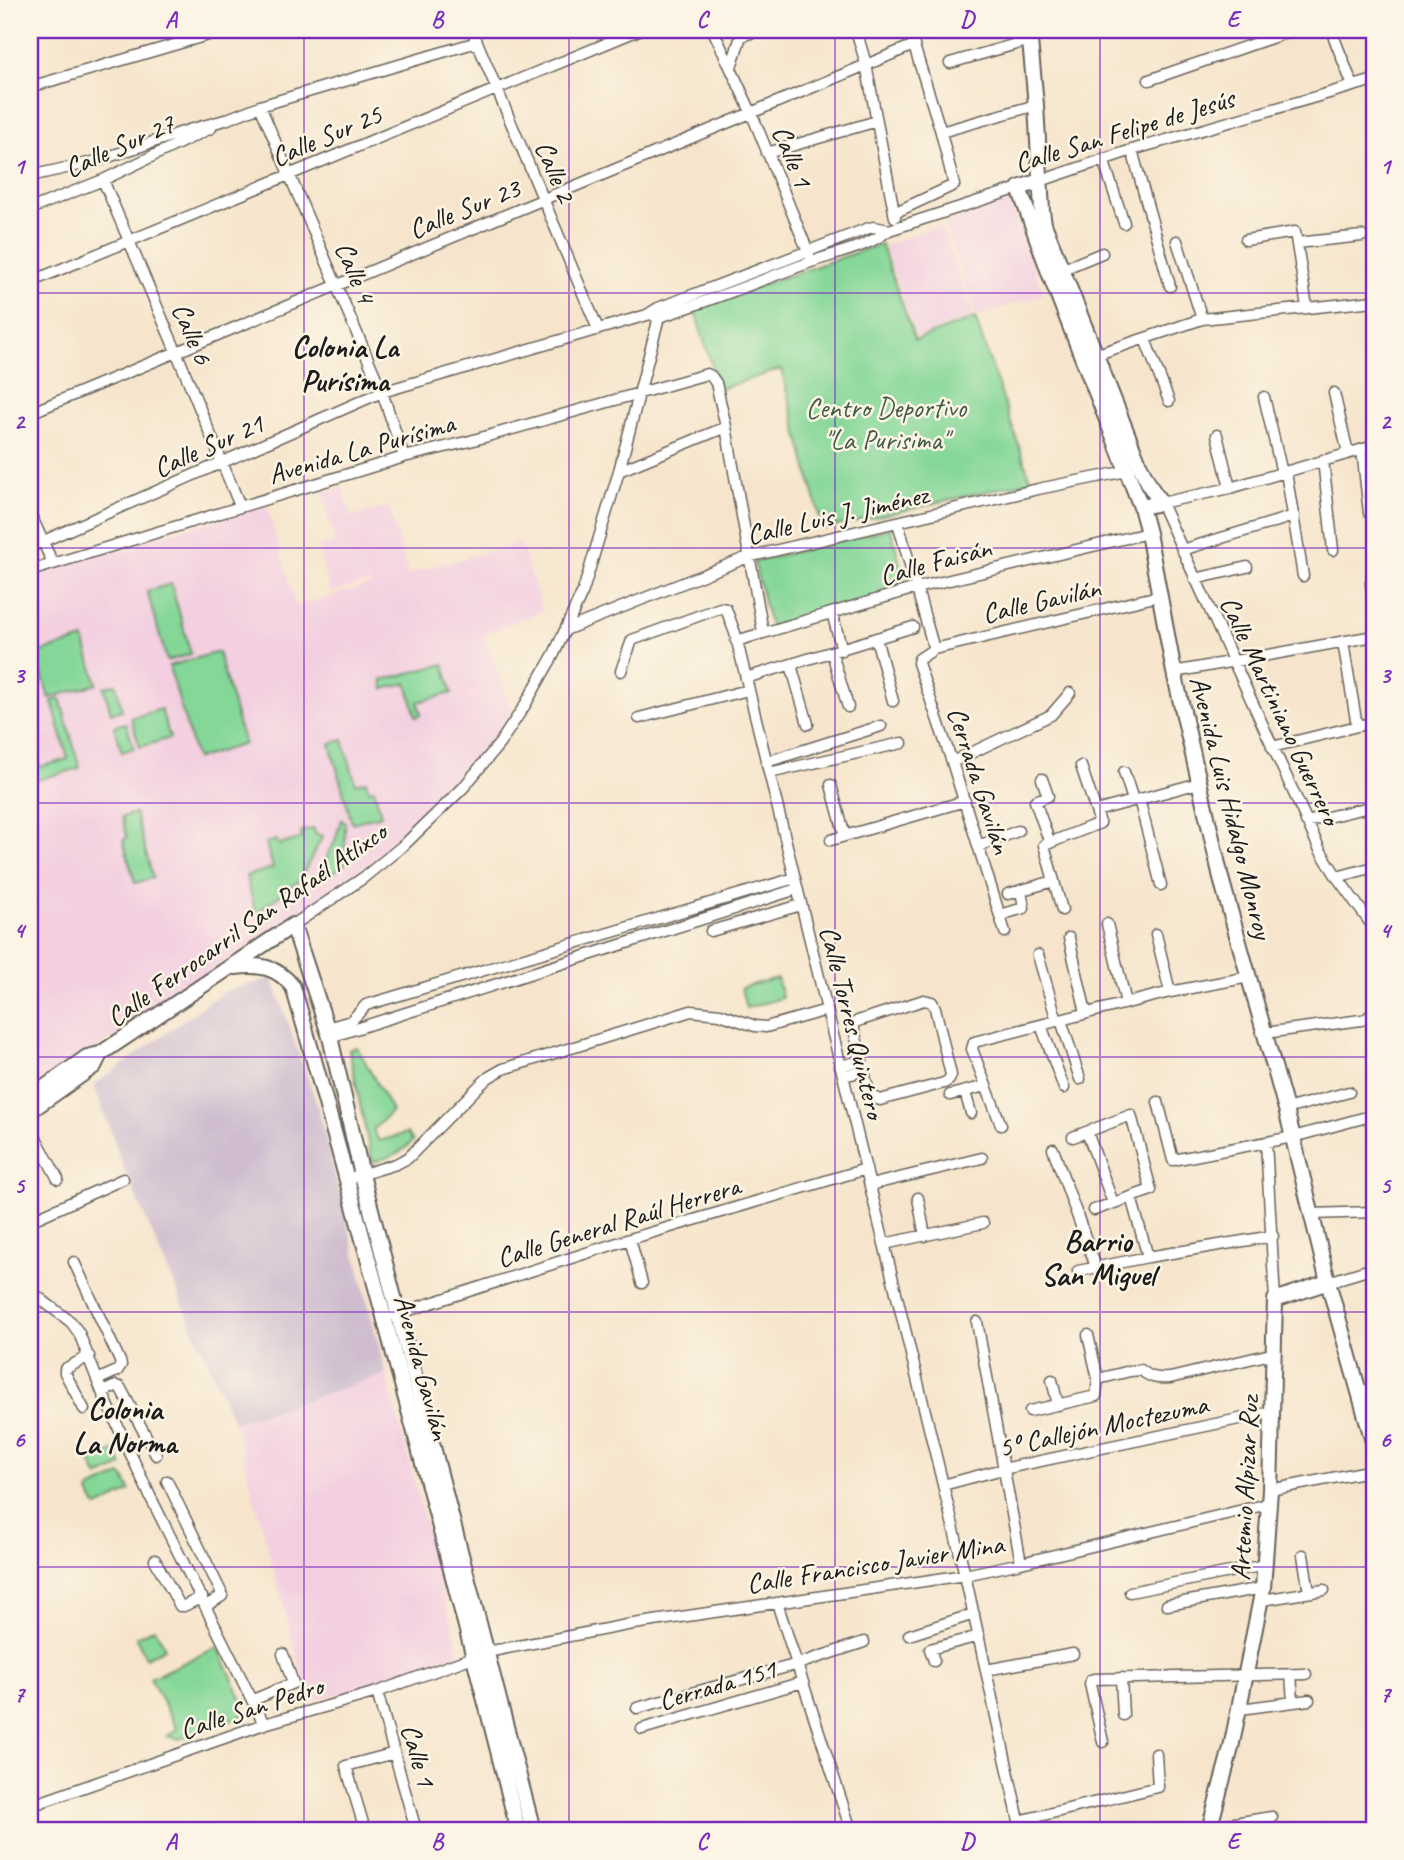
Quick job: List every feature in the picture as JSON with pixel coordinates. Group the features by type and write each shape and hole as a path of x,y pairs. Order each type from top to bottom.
{"street":[{"path":"30,87 225,30"},
{"name":"Calle 2","path":"472,30 598,329"},
{"name":"Calle Sur 25","path":"30,282 639,30"},
{"name":"Calle 1","path":"713,30 751,112 812,262"},
{"path":"731,67 742,33 760,30"},
{"path":"856,30 877,121 894,213 894,229"},
{"path":"894,213 954,185 941,132 909,30"},
{"path":"1149,80 1294,30"},
{"path":"1331,30 1353,86"},
{"path":"950,63 1030,35 1044,225 1140,466 1161,503"},
{"name":"Calle Sur 27","path":"30,209 103,180 225,120 260,106 477,42"},
{"name":"Calle Sur 23","path":"30,413 915,45"},
{"name":"Calle San Felipe de Jesús","path":"658,312 690,307 874,241 894,229 1103,159 1374,80"},
{"path":"941,132 1036,105"},
{"name":"Calle 4","path":"260,106 382,392 404,457"},
{"name":"Calle Sur 27","path":"30,176 93,162 225,120"},
{"path":"767,153 877,121"},
{"path":"1132,150 1170,286"},
{"path":"1103,159 1124,223"},
{"name":"Calle 6","path":"103,180 240,506"},
{"name":"Avenida Luis Hidalgo Monroy","path":"1019,188 1050,275 1141,507 1174,672 1222,882 1286,1109 1328,1282 1374,1445"},
{"name":"Calle San Felipe de Jesús","path":"658,312 807,250 869,228 894,229"},
{"path":"1246,240 1295,232 1307,307"},
{"path":"1297,243 1362,236"},
{"path":"1177,241 1202,319"},
{"path":"1061,270 1102,253"},
{"path":"1096,355 1202,319 1374,301"},
{"name":"Calle Sur 21","path":"30,547 382,392 658,312"},
{"name":"Calle Ferrocarril San Rafaél Atlixco","path":"30,1098 87,1057 100,1054 363,878 405,845 463,788 500,743 554,654 583,591 619,471 658,312"},
{"path":"1145,339 1169,401"},
{"name":"Avenida La Purísima","path":"30,571 404,457 707,374 716,383 726,427"},
{"path":"1334,393 1348,453"},
{"path":"1264,397 1294,516 1303,576"},
{"path":"619,471 726,427 764,632"},
{"path":"1217,435 1230,488"},
{"path":"1141,507 1230,488 1374,446"},
{"path":"1362,449 1368,513"},
{"path":"1323,460 1333,550"},
{"name":"Calle Luis J. Jiménez","path":"565,630 748,557 1038,489 1127,471"},
{"name":"Calle Martiniano Guerrero","path":"1161,503 1320,850 1374,928"},
{"path":"30,513 53,564"},
{"path":"1182,550 1294,516"},
{"path":"898,523 934,649"},
{"name":"Calle Faisán","path":"736,641 916,588 1148,533"},
{"path":"1195,579 1247,567"},
{"path":"1371,583 1374,609"},
{"name":"Calle Gavilán","path":"934,649 1159,596"},
{"name":"Calle Torres Quintero","path":"621,671 632,640 720,607 726,609 746,678 965,1574 1020,1826"},
{"path":"832,613 848,707"},
{"path":"746,678 913,627"},
{"path":"1174,672 1374,636"},
{"path":"876,638 893,701"},
{"path":"1343,642 1357,726"},
{"name":"Cerrada Gavilán","path":"934,649 922,656 918,663 1005,932"},
{"path":"791,665 808,724"},
{"path":"639,718 748,690"},
{"path":"952,762 1051,715 1070,693"},
{"path":"1272,747 1374,722"},
{"path":"766,762 881,726"},
{"path":"769,773 902,743"},
{"path":"1062,910 1044,845 1100,823 1081,766"},
{"path":"1124,772 1136,799 1161,885"},
{"path":"1042,779 1048,796 1035,801 1050,843"},
{"path":"1154,781 1158,794"},
{"path":"1096,811 1199,783"},
{"path":"831,785 845,836"},
{"path":"831,840 964,801"},
{"path":"1306,822 1374,806"},
{"path":"978,846 1018,831"},
{"path":"1337,877 1374,867"},
{"path":"328,1032 351,1021 366,1005 794,878"},
{"path":"1008,894 1054,881"},
{"path":"328,1032 797,889"},
{"path":"1000,915 1024,908 1021,890"},
{"path":"711,931 801,905"},
{"path":"1107,924 1126,1003"},
{"name":"Avenida Gavilán","path":"293,925 328,1032 399,1313 481,1654 518,1830"},
{"path":"1156,934 1170,992"},
{"path":"1069,938 1086,1013"},
{"path":"1038,955 1080,1079"},
{"name":"Avenida Gavilán","path":"230,968 263,966 287,979 293,987 384,1318 533,1830"},
{"path":"1001,1125 972,1049 974,1042 1170,992 1249,977"},
{"path":"924,1000 932,1002 951,1075 949,1080 880,1100 869,1093 864,1071 842,1071 862,1061 854,1024 924,1000"},
{"path":"346,1179 408,1158 479,1086 503,1069 691,1011 720,1014 766,1027 827,1010"},
{"path":"1265,1033 1361,1020 1374,1012"},
{"path":"1041,1025 1064,1088"},
{"name":"Calle Ferrocarril San Rafaél Atlixco","path":"30,1111 94,1066 100,1054"},
{"path":"950,1095 986,1086"},
{"path":"965,1092 971,1113"},
{"path":"1286,1109 1349,1092"},
{"path":"1158,1102 1173,1160 1293,1137 1374,1115"},
{"path":"1073,1138 1131,1115 1151,1190 1094,1210"},
{"path":"31,1129 58,1179"},
{"path":"1087,1132 1113,1203"},
{"name":"Artemio Alpizar Ruz","path":"1209,1829 1240,1709 1263,1594 1275,1353 1273,1236 1266,1142"},
{"path":"1053,1149 1096,1267"},
{"path":"870,1185 982,1158"},
{"name":"Calle General Raúl Herrera","path":"384,1318 630,1239 866,1169"},
{"path":"30,1221 123,1179"},
{"path":"1131,1197 1148,1257"},
{"path":"918,1198 925,1236"},
{"path":"1312,1214 1374,1212"},
{"path":"884,1244 983,1223"},
{"path":"1079,1271 1273,1236"},
{"path":"630,1239 642,1283"},
{"path":"74,1262 121,1365 117,1371 97,1380"},
{"path":"1275,1300 1374,1268"},
{"path":"30,1291 71,1322 79,1333 102,1392 150,1496 264,1724"},
{"path":"977,1322 1021,1563"},
{"path":"1030,1412 1096,1396 1098,1379 1088,1335"},
{"path":"1098,1379 1141,1370 1158,1379 1170,1378 1275,1353"},
{"path":"84,1409 65,1370 89,1356"},
{"path":"1052,1380 1058,1405"},
{"path":"102,1392 116,1386 124,1391 156,1455"},
{"path":"1359,1391 1374,1390"},
{"name":"5º Callejón Moctezuma","path":"943,1485 1003,1469 1272,1412"},
{"name":"Calle Francisco Javier Mina","path":"481,1654 627,1625 965,1574 1021,1563 1374,1470"},
{"path":"155,1560 180,1606 222,1596 167,1481"},
{"path":"1303,1555 1309,1592"},
{"path":"1130,1591 1265,1565"},
{"path":"1167,1605 1324,1590"},
{"path":"777,1603 851,1830"},
{"path":"909,1635 974,1614"},
{"path":"934,1661 930,1649 979,1636"},
{"path":"636,1708 797,1664 864,1642"},
{"path":"253,1700 293,1684 283,1654"},
{"name":"Calle San Pedro","path":"30,1806 264,1724 377,1692 481,1654"},
{"path":"986,1670 1073,1654"},
{"path":"1103,1742 1090,1684 1094,1679 1306,1674"},
{"path":"1291,1675 1293,1702"},
{"path":"1121,1678 1123,1715"},
{"name":"Cerrada 151","path":"642,1729 803,1682"},
{"name":"Calle 1","path":"377,1692 416,1830"},
{"path":"1240,1709 1309,1700"},
{"path":"365,1830 346,1766 395,1753"},
{"path":"1020,1826 1158,1787 1156,1754"},
{"path":"1209,1829 1272,1817"}],"shaded area":[{"path":"1010,200 1043,294 977,317 944,224"},
{"path":"940,225 974,316 917,337 884,246"},
{"path":"343,487 351,517 389,507 408,574 521,542 542,611 484,634 512,711 495,740 465,778 437,808 398,842 317,903 222,963 174,998 30,1092 30,575 135,542 267,506 296,606 370,585 369,582 330,593 318,547 335,542 322,493"},
{"path":"272,978 317,1105 386,1374 234,1423 123,1166 94,1085 223,992"},
{"path":"386,1374 460,1655 377,1685 309,1701 234,1423"}],"green space":[{"name":"Centro Deportivo \"La Purisima\"","path":"881,244 915,340 975,318 1031,481 823,529 781,369 719,389 694,308"},
{"path":"891,528 907,592 770,626 754,562"},
{"path":"171,584 191,654 167,661 147,591"},
{"path":"84,639 97,684 49,698 40,667 30,670 30,655"},
{"path":"218,652 244,744 196,759 169,666"},
{"path":"444,664 452,693 418,702 421,715 416,717 407,683 384,689 382,680"},
{"path":"116,684 122,710 111,713 104,687"},
{"path":"60,698 80,768 30,782 30,735 39,767 68,759 52,701"},
{"path":"161,709 170,738 140,747 131,718"},
{"path":"126,723 134,748 122,752 114,726"},
{"path":"343,740 356,784 366,781 369,790 374,789 381,815 352,823 330,744"},
{"path":"135,813 153,878 135,883 123,840 127,838 122,817"},
{"path":"341,820 345,822 345,846 350,855 343,866 321,878 320,875"},
{"path":"314,829 315,834 323,836 299,881 256,913 246,876 273,868 266,843 277,840 279,845 302,838 301,831"},
{"path":"777,978 782,998 746,1008 741,988"},
{"path":"357,1047 392,1111 373,1130 379,1141 407,1133 413,1141 394,1155 372,1162 349,1050"},
{"path":"115,1450 122,1466 98,1477 90,1461"},
{"path":"121,1475 130,1490 98,1507 95,1505 89,1493 90,1489"},
{"path":"155,1628 165,1648 146,1658 136,1637"},
{"path":"218,1647 243,1702 242,1716 179,1739 167,1736 177,1729 150,1678"}],"district":[{"name":"Colonia La Purísima","path":"345,364"},
{"name":"Barrio San Miguel","path":"1098,1258"},
{"name":"Colonia La Norma","path":"125,1426"}]}
